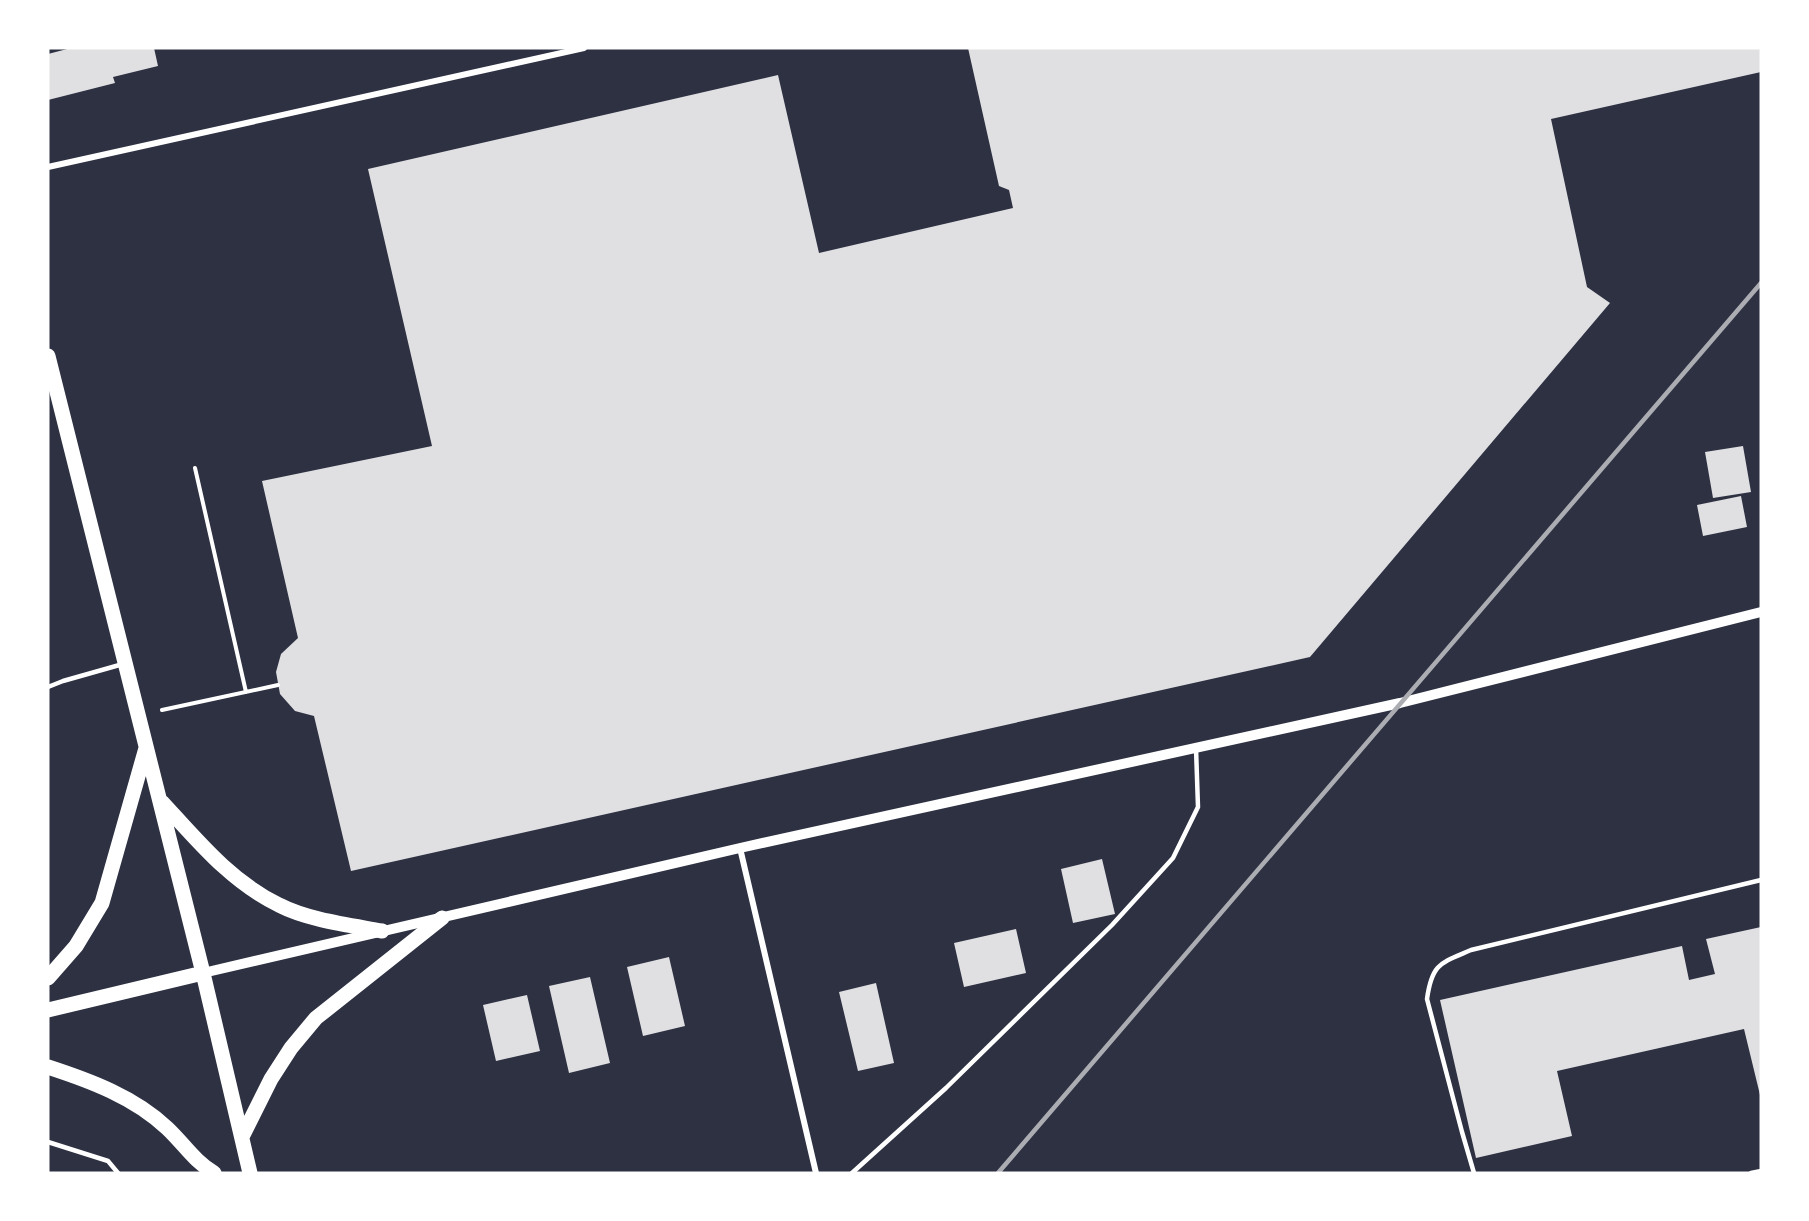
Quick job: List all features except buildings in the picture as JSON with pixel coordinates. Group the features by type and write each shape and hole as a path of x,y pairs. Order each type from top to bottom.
{"main road":[{"path":"48,356 53,401 125,664 203,973 250,1173"},
{"path":"48,978 76,946 102,903 146,748"},
{"path":"159,798 195,839 248,888 280,906 320,919 382,932"},
{"path":"242,1137 281,1064 316,1018 442,918"},
{"path":"48,1010 203,973"},
{"path":"48,1067 132,1101 167,1128 201,1165 214,1173"}],"street":[{"path":"48,167 584,48"},
{"path":"203,973 740,848 1400,703 1761,612"},
{"path":"740,848 816,1173"}],"lane":[{"path":"48,687 125,664"},
{"path":"852,1173 987,1048 1112,925 1173,858 1198,807 1197,748"},
{"path":"1474,1173 1427,999 1429,982 1438,964 1472,950 1761,880"},
{"path":"48,1142 108,1161 118,1173"},
{"path":"1751,1173 1761,1171"}],"path":[{"path":"195,468 246,692"},
{"path":"138,716 278,685"}],"railway":[{"path":"998,1173 1761,283"}]}
